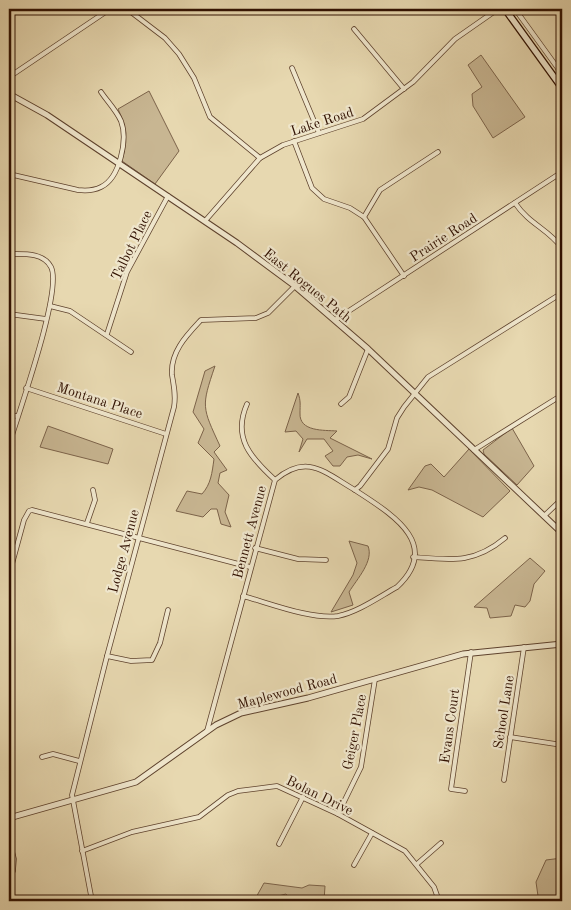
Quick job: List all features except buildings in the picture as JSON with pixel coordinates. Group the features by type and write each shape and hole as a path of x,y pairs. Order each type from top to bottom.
{"main road":[{"path":"505,9 562,88"}],"street":[{"path":"9,77 110,9"},
{"path":"127,9 165,38 179,54 194,78 210,117 260,158"},
{"name":"Lake Road","path":"205,221 260,158 294,141 363,119 421,75 446,46 498,9"},
{"path":"515,9 562,74"},
{"path":"354,29 404,89"},
{"path":"292,68 319,133"},
{"path":"9,174 78,190 89,191 106,184 118,162 123,136 121,122 101,92"},
{"name":"East Rogues Path","path":"9,94 48,114 205,221 295,286 368,349 562,533"},
{"path":"294,141 307,180 318,194 358,212 364,217 404,276"},
{"path":"364,217 380,190 438,152"},
{"name":"Prairie Road","path":"335,320 562,172"},
{"name":"Talbot Place","path":"107,334 127,272 168,196"},
{"path":"515,203 527,219 545,230 562,248"},
{"path":"9,254 30,254 47,262 54,278 50,306 9,445"},
{"name":"Lodge Avenue","path":"92,901 72,801 80,761 107,656 176,397 172,364 175,353 201,320 256,318 268,313 295,286"},
{"path":"243,596 313,614 337,616 349,613 397,587 408,573 414,557 412,542 404,525 355,490 366,482 388,449 397,418 414,393 428,377 562,293"},
{"path":"50,306 70,311 107,334 131,352"},
{"path":"9,314 46,319"},
{"path":"341,404 349,397 368,349"},
{"name":"Montana Place","path":"26,388 166,434"},
{"path":"474,450 562,394"},
{"path":"247,404 241,418 244,441 254,459 275,480"},
{"path":"9,415 17,416"},
{"name":"Bennett Avenue","path":"207,732 250,566 275,480 291,468 311,466 355,490"},
{"path":"87,523 95,500 93,490"},
{"path":"544,516 562,499"},
{"path":"9,574 24,520 28,511 37,510 250,566"},
{"path":"414,557 448,560 471,558 482,555 505,538"},
{"path":"255,548 298,559 326,560"},
{"path":"107,656 131,661 152,660 160,643 168,610"},
{"name":"Maplewood Road","path":"9,818 136,782 226,719 241,714 308,698 471,652 562,644"},
{"name":"School Lane","path":"504,780 524,647"},
{"name":"Evans Court","path":"465,790 451,789 471,652"},
{"name":"Geiger Place","path":"338,814 361,767 375,678"},
{"path":"510,737 562,745"},
{"path":"42,757 52,754 80,761"},
{"name":"Bolan Drive","path":"82,850 132,832 199,817 228,795 238,791 277,786 338,814 405,852 417,864 434,887 439,901"},
{"path":"279,844 303,797"},
{"path":"354,865 372,833"},
{"path":"9,840 14,859 13,871"},
{"path":"417,864 441,843"},
{"path":"178,901 191,899 204,901"}],"shaded area":[{"path":"481,55 525,117 493,138 473,106 472,94 482,87 468,65"},
{"path":"149,91 179,151 155,184 122,161 125,135 118,109"},
{"path":"215,366 207,390 206,407 210,423 220,446 214,452 227,470 220,473 218,483 229,495 225,512 231,527 221,524 217,509 211,509 203,517 176,511 187,491 202,494 211,478 214,459 198,443 204,429 193,412 205,371"},
{"path":"298,393 301,419 304,424 313,429 337,431 330,438 372,459 358,455 347,457 340,466 333,466 325,456 333,451 324,439 307,439 299,452 303,439 296,431 285,432"},
{"path":"48,426 113,449 108,464 40,447"},
{"path":"512,428 534,466 517,485 484,454 483,450"},
{"path":"469,449 510,491 483,517 432,490 419,487 408,490 425,466 431,464 444,477"},
{"path":"349,541 368,546 369,558 364,570 349,592 353,605 331,612 353,575 357,563"},
{"path":"530,558 545,571 534,584 530,601 525,607 515,605 511,616 490,618 487,608 474,607"},
{"path":"562,858 562,901 535,901 538,896 536,882 546,860"},
{"path":"264,883 302,888 309,885 325,886 324,901 292,901 286,894 270,898 268,901 254,901"}]}
